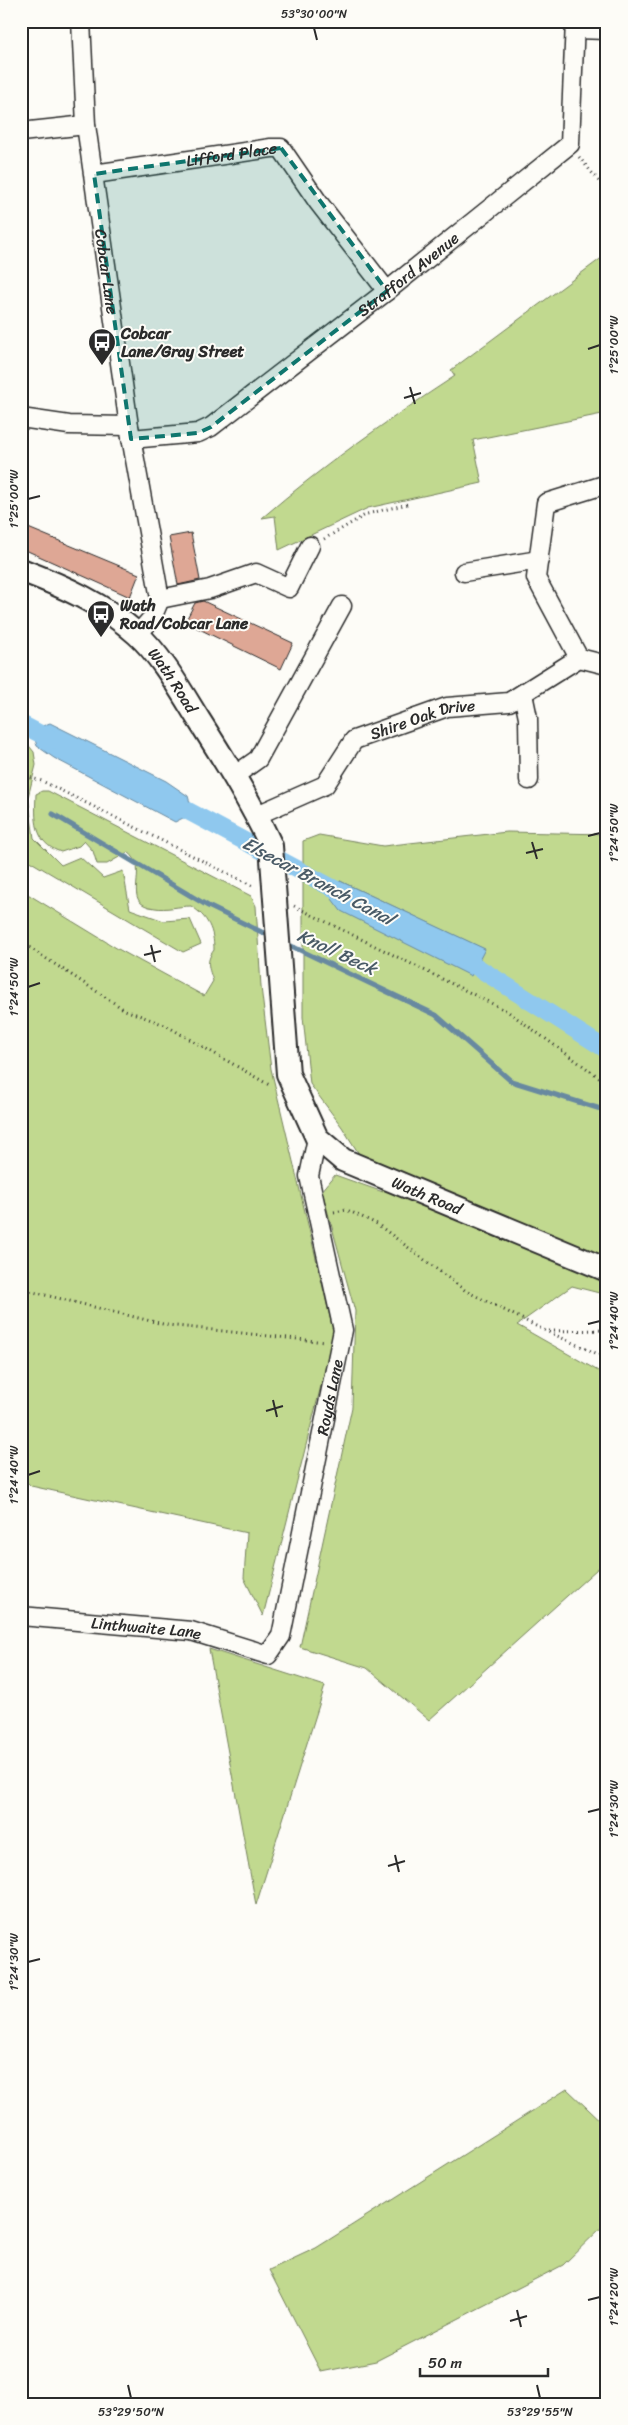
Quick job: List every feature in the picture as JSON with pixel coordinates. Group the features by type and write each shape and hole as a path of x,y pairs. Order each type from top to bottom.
{"main road":[{"name":"Wath Road","path":"21,570 63,586 103,608 138,634 172,677 257,814 271,846 288,1074 317,1138 343,1160 607,1270"}],"street":[{"name":"Cobcar Lane","path":"81,21 86,125 130,433 160,599"},
{"path":"570,144 575,25 607,30"},
{"path":"21,132 86,125"},
{"name":"Strafford Avenue","path":"21,418 130,433 198,432 211,427 387,291 570,144"},
{"name":"Lifford Place","path":"94,174 281,148 318,202 387,291"},
{"path":"607,484 546,504 536,578 579,658 607,665"},
{"path":"138,634 152,618 160,599 210,589 256,573 289,588 310,546"},
{"path":"464,572 539,560"},
{"path":"234,776 258,760 342,606"},
{"name":"Shire Oak Drive","path":"257,814 325,785 354,740 447,707 509,702 579,658"},
{"path":"523,694 528,718 529,780"},
{"name":"Royds Lane","path":"268,1654 282,1636 343,1330 309,1176 317,1138"},
{"name":"Linthwaite Lane","path":"21,1616 191,1631 268,1654"}],"path":[{"path":"570,144 607,191"},
{"path":"310,546 367,514 408,504"},
{"path":"21,775 42,781 274,888 507,1012 607,1082"},
{"path":"21,942 125,1010 165,1025 300,1103"},
{"path":"316,1214 347,1210 377,1224 466,1290 546,1331 607,1358"},
{"path":"21,1289 167,1324 332,1343 340,1347"},
{"path":"546,1331 607,1330"}],"highlighted area":[{"path":"281,148 387,291 211,427 198,433 131,439 94,174"}],"green space":[{"path":"607,254 607,413 473,440 482,483 368,508 279,550 275,516 262,518 356,444 455,376 451,370"},
{"path":"21,736 34,752 36,765 28,797 34,838 61,865 80,857 103,878 123,871 130,909 164,921 190,919 201,944 183,952 21,856"},
{"path":"48,791 251,896 256,906 261,987 271,1069 334,1334 263,1616 244,1578 247,1533 31,1486 21,1476 21,911 26,913 21,907 21,890 118,949 204,996 213,981 209,969 209,958 214,950 213,936 206,919 191,906 155,908 144,905 139,900 137,893 137,867 135,859 128,852 107,864 97,864 93,851 84,841 79,846 61,852 45,843 36,821 36,794"},
{"path":"507,832 607,834 607,1295 572,1286 517,1325 607,1376 607,1560 429,1720 367,1668 300,1647 352,1407 355,1311 322,1191 335,1175 383,1192 342,1127 310,1084 303,1017 303,841 319,835 383,846","holes":["340,881 484,949 471,975"]},
{"path":"209,1649 325,1686 256,1905"},
{"path":"567,2089 607,2127 607,2222 563,2265 376,2361 321,2372 269,2270 316,2248"}],"water":[{"path":"50,723 166,781 188,796 193,813 175,822 54,758 37,746 32,730"},
{"path":"340,881 485,949 471,976 341,911 329,895"}],"building":[{"path":"21,525 139,574 130,597 21,548"},
{"path":"191,533 200,580 178,585 169,537"},
{"path":"203,601 293,643 281,669 185,622 195,603"}],"waterway":[{"name":"Elsecar Branch Canal","path":"21,724 52,740"},
{"name":"Elsecar Branch Canal","path":"173,803 355,900"},
{"name":"Knoll Beck","path":"53,814 208,906 272,937"},
{"name":"Knoll Beck","path":"285,943 436,1015 511,1081 607,1111"},
{"name":"Elsecar Branch Canal","path":"455,953 607,1050"}],"place":[{"name":"Cobcar Lane/Gray Street","path":"102,366"},
{"name":"Wath Road/Cobcar Lane","path":"101,638"}]}
